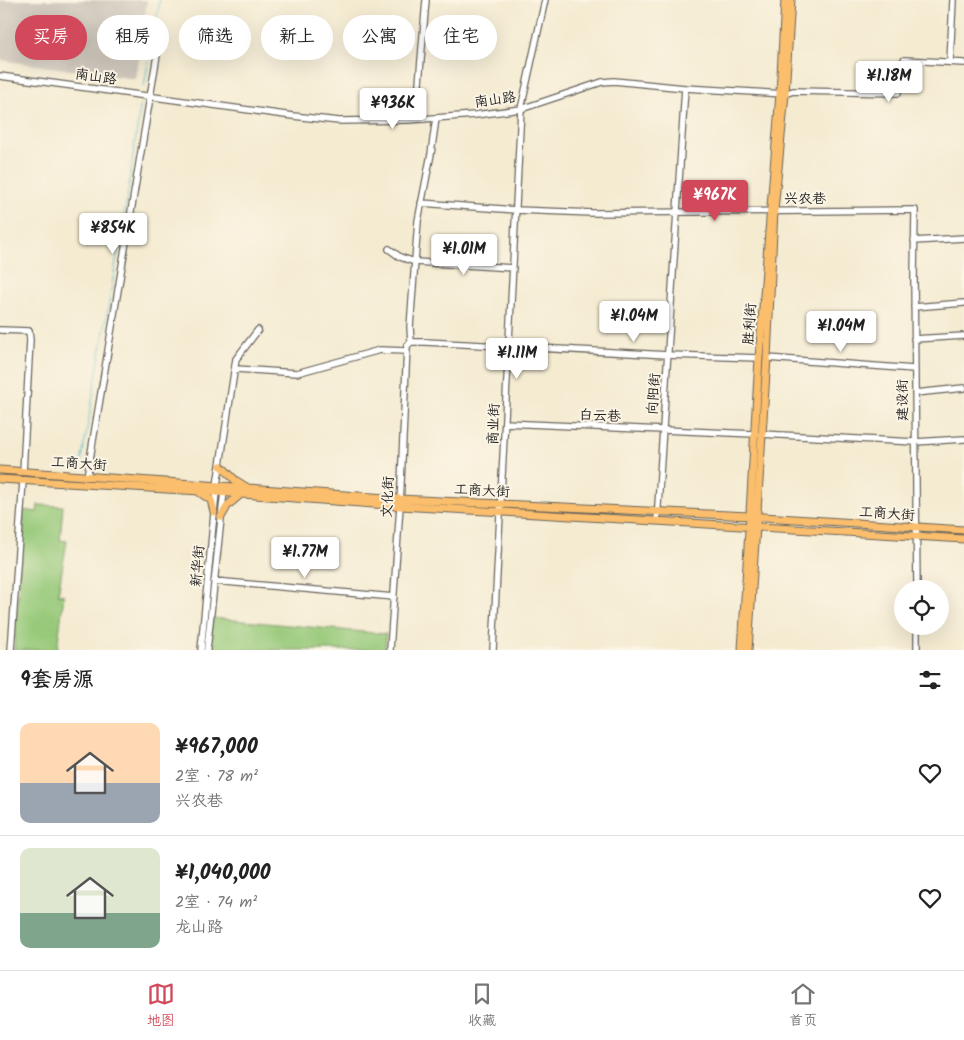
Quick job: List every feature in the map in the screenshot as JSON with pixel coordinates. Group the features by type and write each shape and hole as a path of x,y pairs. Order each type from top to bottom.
{"main road":[{"name":"胜利街","path":"782,93 785,0"},
{"name":"胜利街","path":"742,650 758,434 759,358 791,0"},
{"name":"胜利街","path":"758,434 767,358 772,211"},
{"path":"221,466 235,480 250,489"},
{"name":"工商大街","path":"0,470 220,489 241,494 400,502 502,503 964,530"},
{"name":"工商大街","path":"0,479 196,491 250,489 502,512 964,539"},
{"path":"196,491 203,493 211,500 217,514 241,494"},
{"name":"胜利街","path":"748,650 752,527"}],"street":[{"path":"416,119 426,0"},
{"name":"商业街","path":"493,650 502,512 508,347 521,109 545,0"},
{"path":"950,62 954,0"},
{"path":"88,477 156,60"},
{"name":"南山路","path":"0,76 293,116 340,120 416,119 475,115 521,109 602,82 614,81 686,88 782,93 793,91 898,93 901,64 904,60 964,63"},
{"name":"向阳街","path":"657,521 686,88"},
{"name":"文化街","path":"390,650 408,346 418,221 436,118"},
{"name":"兴农巷","path":"421,203 516,210 594,213 915,210"},
{"name":"建设街","path":"915,210 914,369 917,580"},
{"path":"914,241 964,238"},
{"path":"389,249 400,257 415,262 513,268"},
{"path":"914,307 964,303"},
{"path":"0,330 29,331 23,472"},
{"name":"新华街","path":"202,650 221,466 236,359 258,330"},
{"path":"914,339 964,336"},
{"path":"236,369 298,373 380,350 425,342 759,358"},
{"path":"767,358 914,369"},
{"path":"915,393 964,388"},
{"name":"白云巷","path":"505,423 915,442 964,439"},
{"path":"11,650 23,481"},
{"name":"新华街","path":"207,650 214,581 217,514"},
{"path":"214,581 394,597"},
{"path":"917,635 918,650"}],"shaded area":[{"path":"0,0 147,0 145,15 97,15 97,60 139,60 136,79 0,60"}],"green space":[{"path":"38,505 63,506 60,540 67,541 58,594 64,595 57,650 14,650 24,510 37,512"},
{"path":"212,618 386,634 385,650 210,650"}],"waterway":[{"path":"144,86 160,0"},
{"path":"81,464 126,204 141,102"}]}
